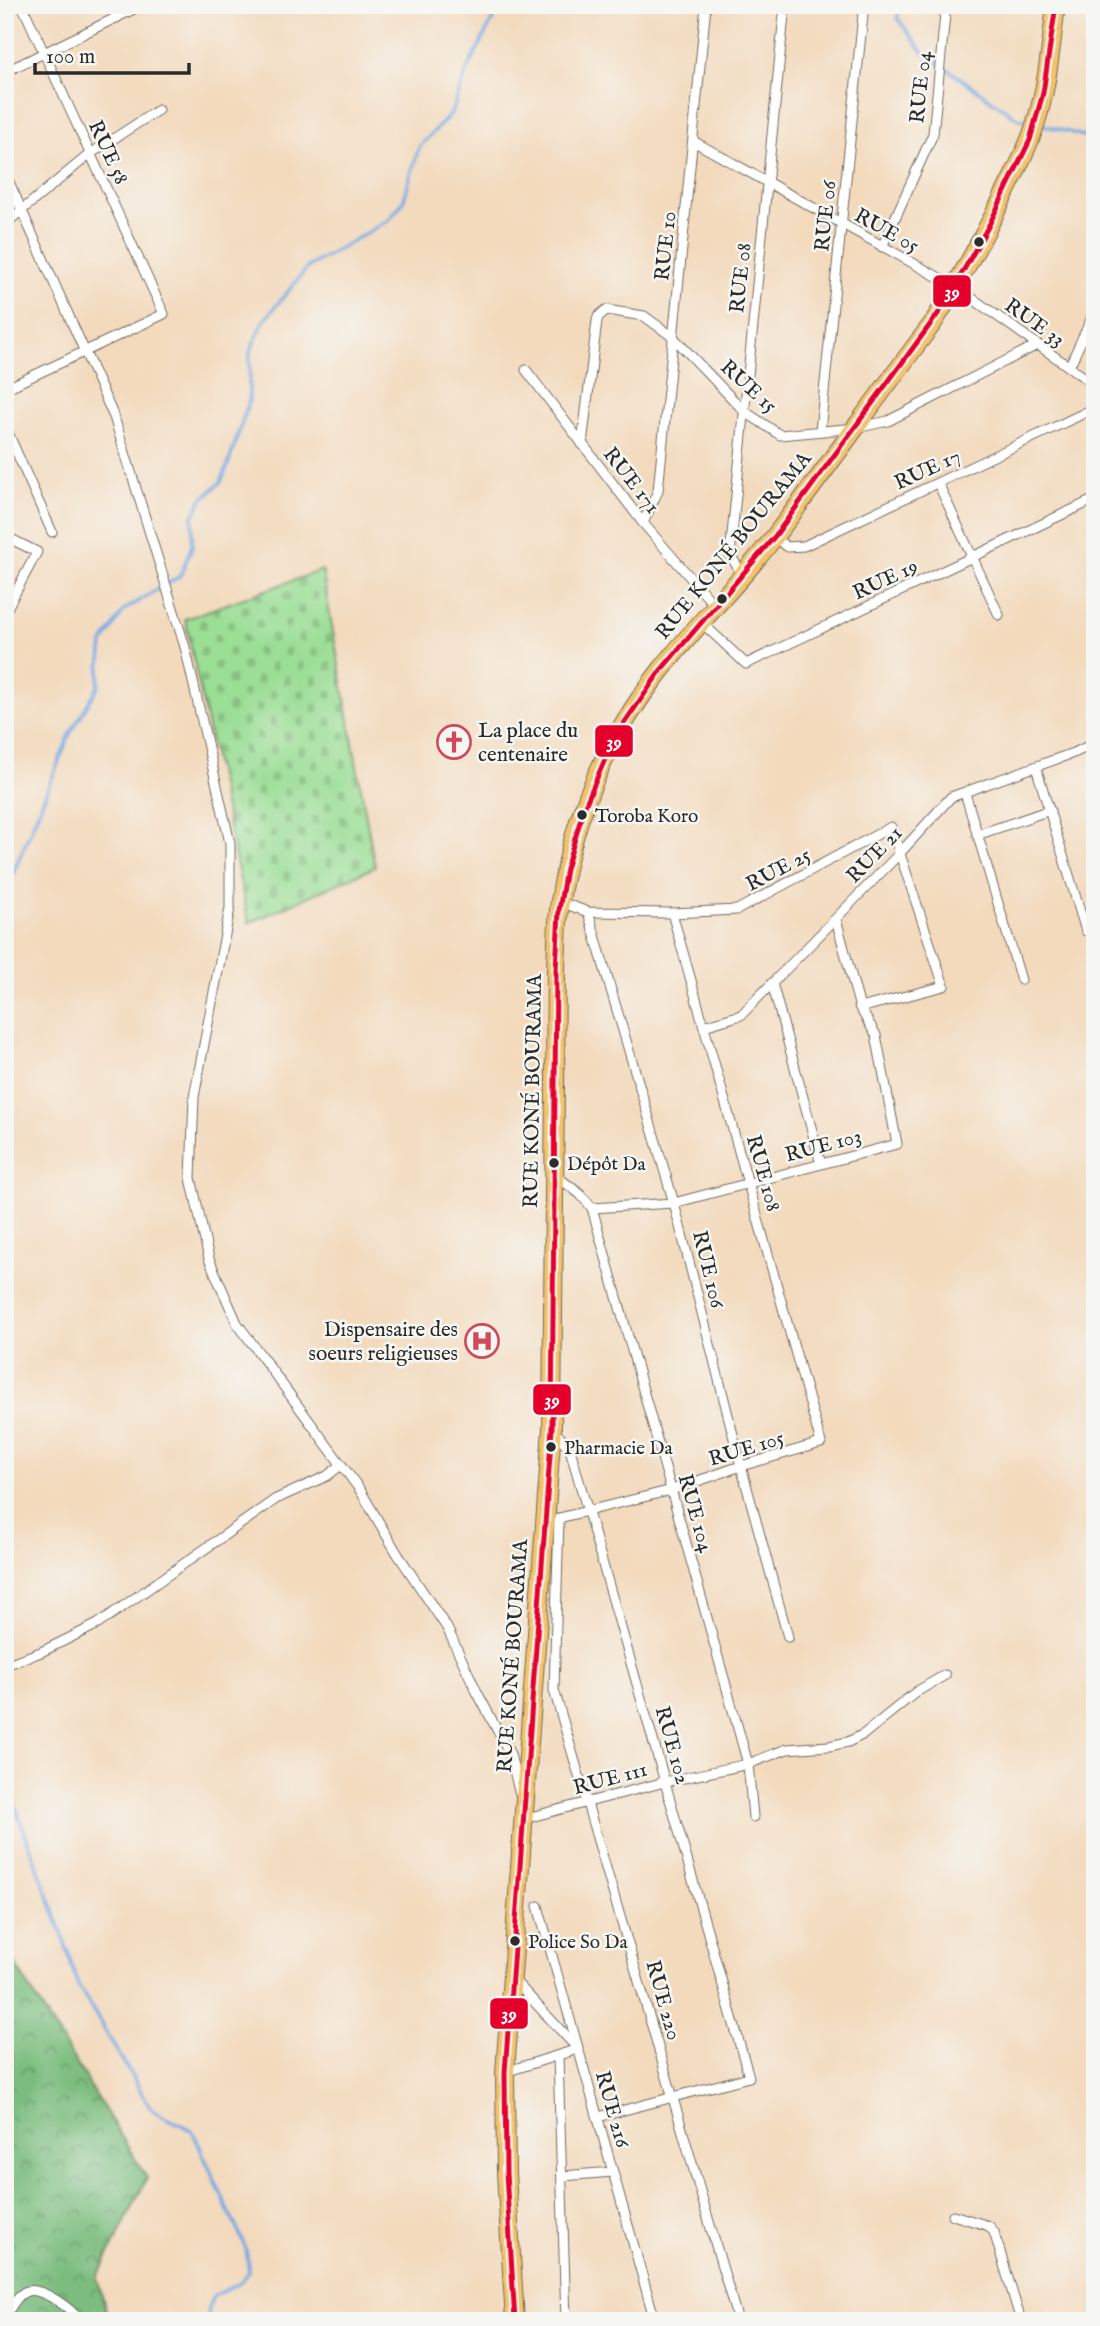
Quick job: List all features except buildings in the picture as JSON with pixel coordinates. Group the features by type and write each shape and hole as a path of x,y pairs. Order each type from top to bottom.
{"highway":[{"name":"RUE KONÉ BOURAMA","path":"515,2321 506,2173 505,2072 552,1428 555,970 560,902 570,853 585,804 606,755 646,689 774,537 933,323 956,287 991,222 1036,123 1045,89 1056,5"}],"street":[{"name":"RUE 58","path":"22,5 164,314 85,351"},
{"path":"111,5 117,18"},
{"path":"5,72 142,5"},
{"name":"RUE 10","path":"643,523 658,491 706,5"},
{"name":"RUE 08","path":"743,575 730,555 785,5"},
{"name":"RUE 06","path":"820,431 864,5"},
{"name":"RUE 04","path":"882,247 933,134 946,5"},
{"path":"5,224 90,153 158,110"},
{"name":"RUE 05","path":"693,141 956,287"},
{"path":"5,173 114,417 185,647 230,843 230,908 194,1097 191,1178 209,1259 237,1323 360,1490 397,1553 447,1628 510,1754 516,1770 523,1819"},
{"name":"RUE 33","path":"956,287 1095,385"},
{"name":"RUE 15","path":"582,444 597,321 606,310 644,316 673,337 744,411 780,435 856,428 888,421 1037,345"},
{"path":"1069,367 1095,311"},
{"path":"5,389 85,351"},
{"name":"RUE 171","path":"526,370 643,523 715,606"},
{"name":"RUE 17","path":"774,537 787,547 804,546 1095,408"},
{"path":"5,426 52,532"},
{"path":"938,483 999,615"},
{"name":"RUE 19","path":"701,622 746,664 1095,499"},
{"path":"5,536 37,552 5,612"},
{"name":"RUE 21","path":"704,1026 741,1015 901,853 951,797 1095,743"},
{"path":"1036,767 1086,931"},
{"path":"965,793 1021,980"},
{"path":"977,835 1050,810"},
{"name":"RUE 25","path":"560,902 588,912 672,913 737,910 891,827 901,853"},
{"path":"836,919 860,1008 944,986 901,853"},
{"name":"RUE 106","path":"588,912 674,1203 788,1637"},
{"name":"RUE 108","path":"672,913 821,1443"},
{"path":"772,984 821,1164"},
{"name":"RUE 103","path":"592,1208 674,1203 897,1144 876,1035 860,1008"},
{"name":"RUE 104","path":"554,1174 580,1194 592,1208 748,1764 753,1817"},
{"name":"RUE 102","path":"552,1428 570,1449 749,2077 673,2097"},
{"name":"RUE 105","path":"559,1518 671,1490 821,1443"},
{"path":"5,1665 41,1652 98,1624 276,1499 327,1476 341,1465"},
{"name":"RUE 220","path":"559,1518 554,1690 589,1802 738,2321"},
{"name":"RUE 111","path":"523,1819 665,1782 748,1764 787,1749 848,1742 864,1734 916,1692 945,1675"},
{"name":"RUE 216","path":"538,1906 654,2321"},
{"path":"505,2072 578,2049 513,1979"},
{"path":"558,2056 566,2321"},
{"path":"598,2117 673,2097"},
{"path":"562,2176 613,2172"},
{"path":"953,2215 989,2226 994,2232 1021,2321"},
{"path":"5,2317 18,2297 26,2291 34,2291 64,2304 80,2321"}],"green space":[{"path":"322,570 375,867 249,923 185,619"},
{"path":"5,1948 147,2178 97,2278 109,2321 5,2321"}],"waterway":[{"path":"5,893 70,734 98,687 103,643 124,610 180,576 192,546 193,516 202,499 221,482 249,401 250,352 263,322 308,267 389,220 403,202 419,147 451,114 469,66 500,5"},
{"path":"899,5 898,19 923,52 1017,118 1032,122"},
{"path":"1043,125 1095,139"},
{"path":"5,1770 77,1983 150,2107 193,2132 246,2249 249,2272 240,2283 213,2296 207,2311 210,2321"}],"transit line":[{"name":"39","path":"515,2321 506,2173 505,2072 552,1428 556,970 559,910 566,869 584,808 609,750 625,722 661,670 775,536 943,307 989,225 1030,140 1043,93 1056,5"}],"place":[{"name":"La place du centenaire","path":"454,742"},
{"name":"Toroba Koro","path":"582,815"},
{"name":"Dépôt Da","path":"554,1163"},
{"name":"Dispensaire des soeurs religieuses","path":"482,1341"},
{"name":"Pharmacie Da","path":"551,1447"},
{"name":"Police So Da","path":"515,1941"}]}
